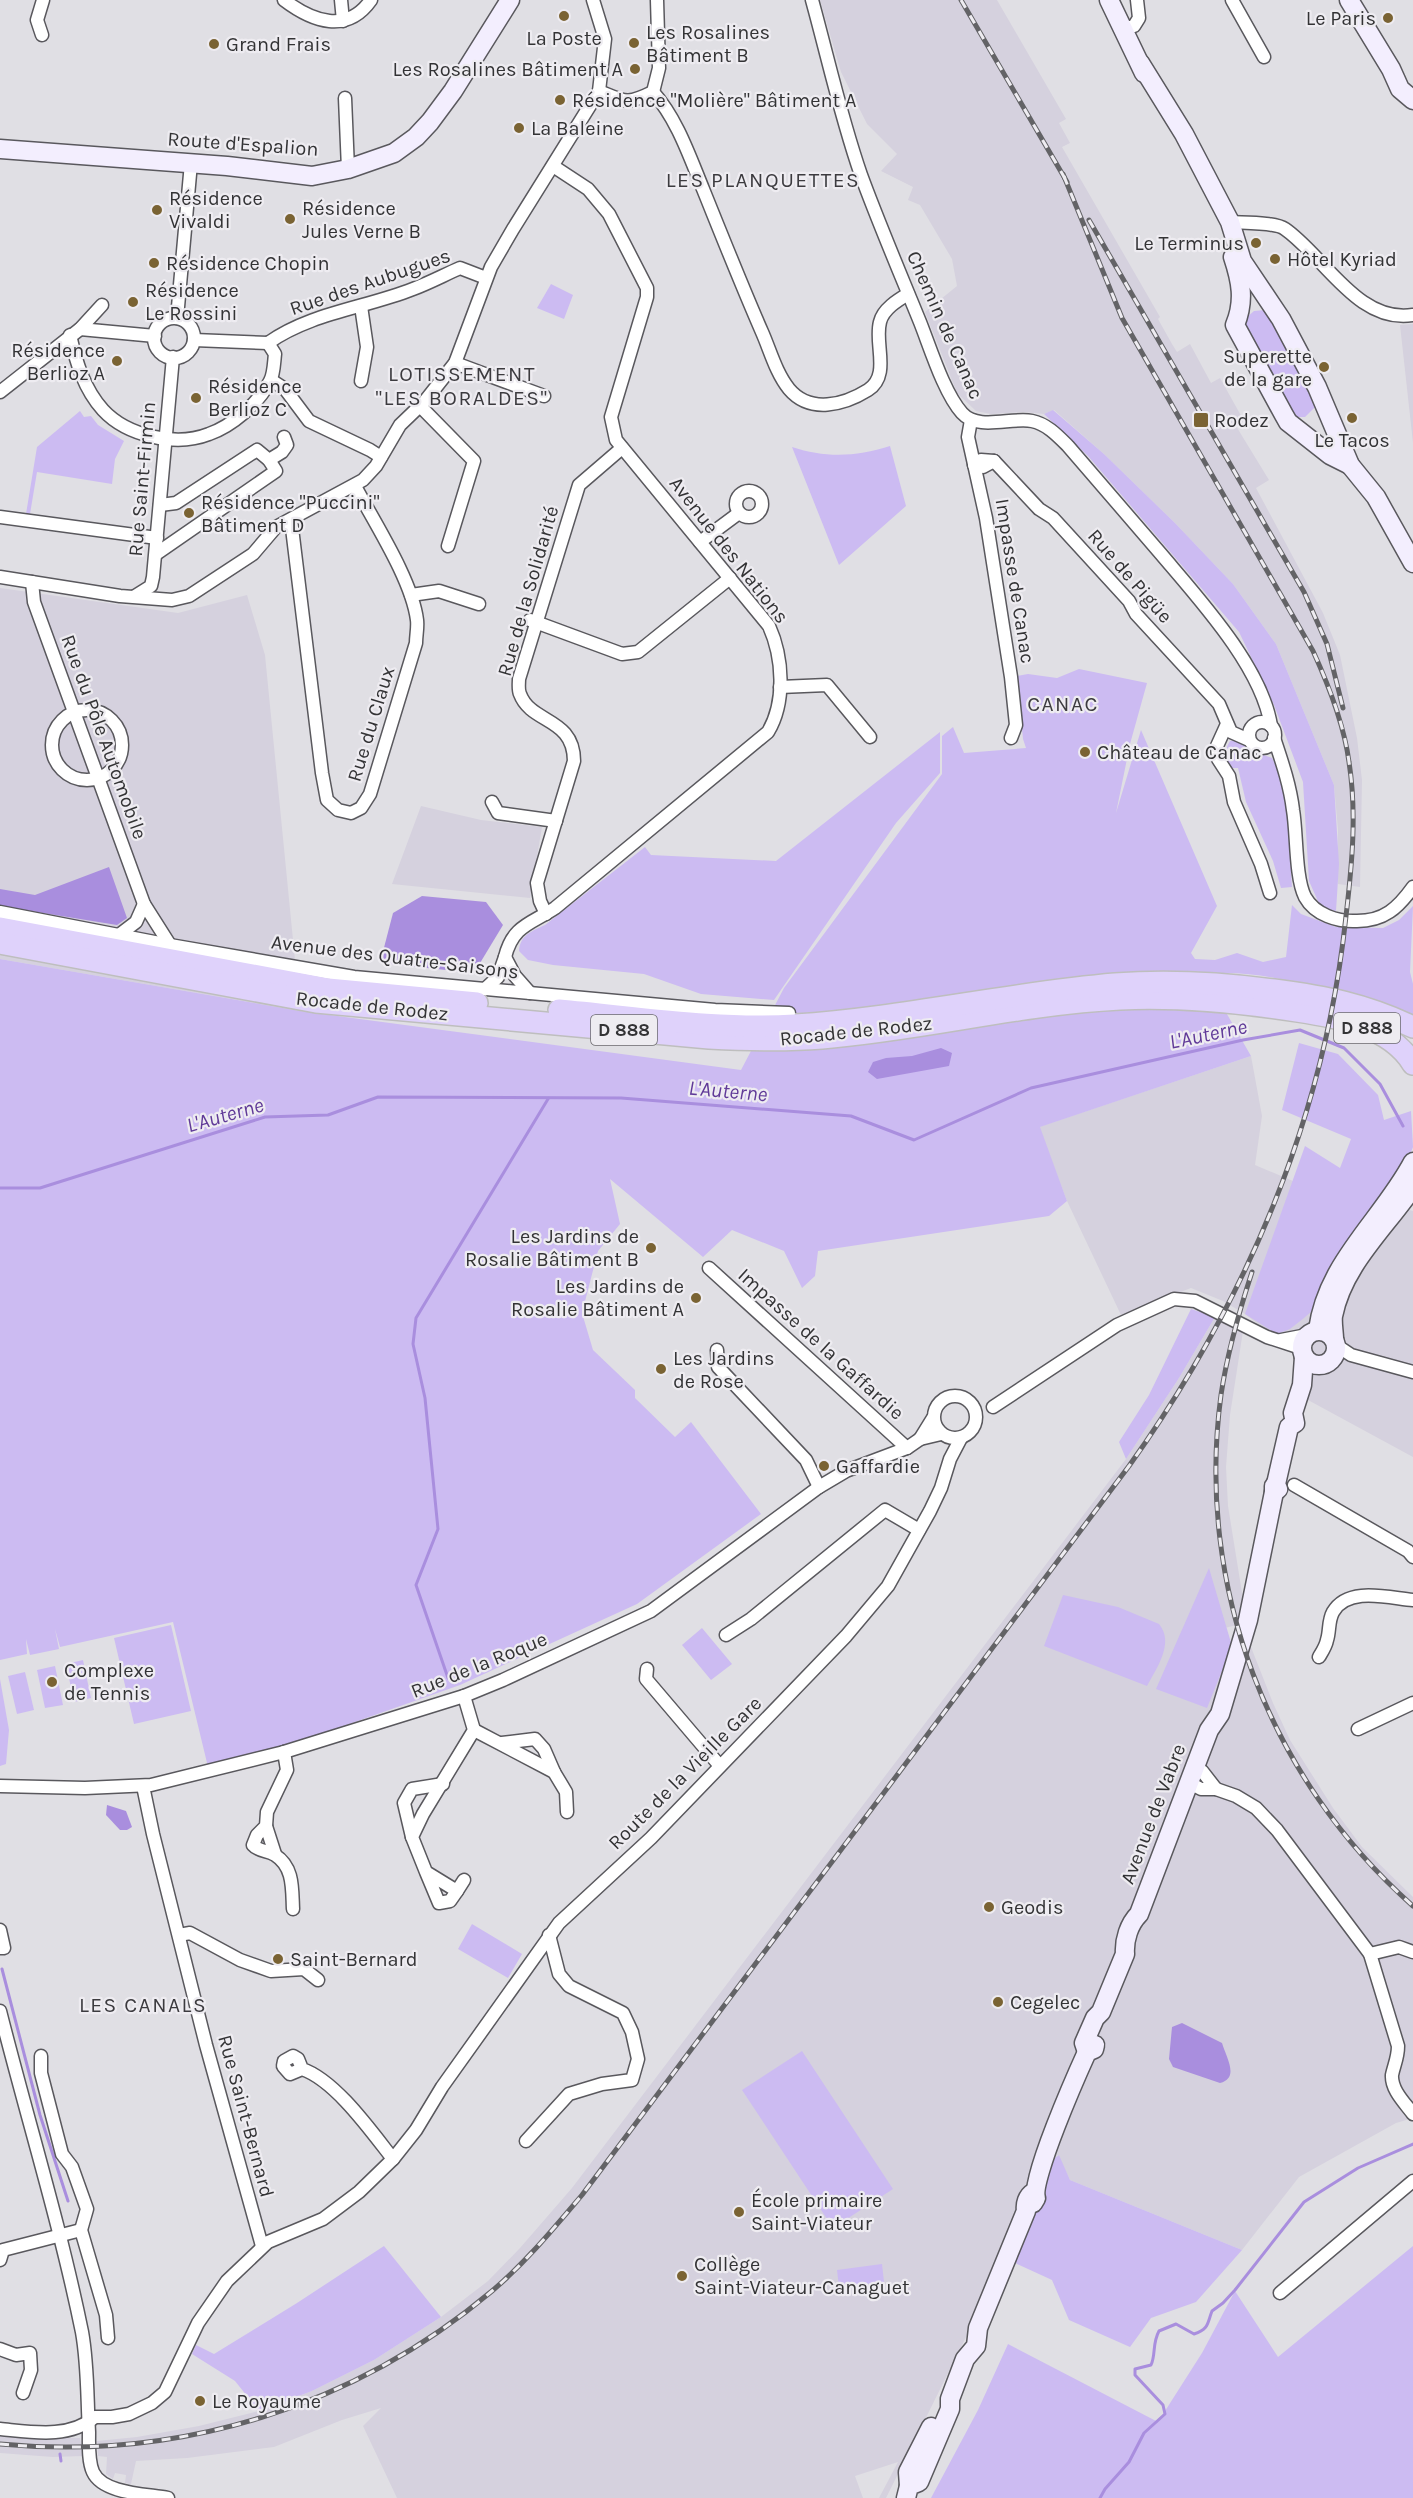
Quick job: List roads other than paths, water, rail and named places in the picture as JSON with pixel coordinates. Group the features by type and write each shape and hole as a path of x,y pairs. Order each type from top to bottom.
{"highway":[{"name":"Rocade de Rodez","path":"0,927 328,988 726,1024 792,1025 827,1022 1116,984 1192,982 1246,986 1353,1002 1413,1027"},
{"name":"Rocade de Rodez","path":"0,943 316,1002 720,1039 766,1041 823,1038 1059,1005 1119,999 1179,998 1310,1013 1356,1024 1391,1041 1413,1064"},
{"path":"789,1013 897,1004 1012,990 1040,993"}],"main road":[{"name":"Route d'Espalion","path":"0,149 191,163 312,176 348,169 394,153 430,122 453,91 510,0"},
{"path":"1102,0 1119,24"},
{"path":"1109,0 1140,63 1178,123 1230,222 1242,261 1281,320 1317,387 1350,465 1376,497 1413,563"},
{"path":"1349,0 1391,69 1409,86 1413,100"},
{"path":"1140,63 1162,116 1218,218 1233,255 1242,294 1242,308 1235,325 1240,335 1288,422 1330,454 1350,465"},
{"name":"Avenue de Vabre","path":"1322,1348 1321,1312 1334,1281 1358,1238 1413,1162"},
{"name":"Avenue de Vabre","path":"905,2494 908,2472 944,2402 950,2399 965,2360 966,2343 978,2328 1026,2211 1031,2208 1035,2198 1034,2192 1065,2101 1088,2052 1094,2049 1103,2021 1101,2012 1125,1954 1132,1947 1140,1922 1139,1914 1209,1730 1212,1711 1230,1676 1248,1620 1280,1482 1291,1420 1302,1385 1322,1348 1346,1282 1358,1259 1413,1187"}],"street":[{"path":"42,35 38,20 43,0"},
{"path":"284,0 312,17 324,21 343,21 358,15 371,0"},
{"path":"341,0 343,21"},
{"path":"0,577 172,600 189,596 253,554 276,527 363,480 381,458 400,425 448,375 455,363 486,279 513,230 599,91 605,39 593,0"},
{"path":"653,92 659,68 657,0"},
{"name":"Chemin de Canac","path":"812,0 861,174 908,294 962,414 971,420 1032,421 1051,429 1201,602 1235,647 1266,706 1268,734"},
{"path":"1232,0 1264,57"},
{"path":"1119,24 1134,26 1139,18 1138,4"},
{"path":"599,91 622,101 632,102 653,92"},
{"path":"653,92 666,107 687,151 754,315 790,390 811,403 831,406 866,391 874,385 880,373 880,321 891,306 908,294"},
{"path":"345,98 348,169"},
{"path":"177,318 191,163"},
{"name":"Avenue des Nations","path":"484,989 498,977 508,945 517,931 546,914 768,732 776,719 780,687 775,638 769,626 622,448 612,430 611,417 647,297 647,288 609,214 588,189 553,166"},
{"path":"1230,222 1284,227 1359,300 1398,316 1413,315"},
{"path":"1237,241 1250,223"},
{"name":"Rue des Aubugues","path":"268,343 278,336 331,314 412,289 459,268 486,279"},
{"path":"0,392 75,332 102,305"},
{"path":"361,306 367,346 362,381"},
{"path":"177,318 188,323 194,340 185,354 173,357 159,350 155,336 156,330 164,321 177,318"},
{"path":"75,332 155,336"},
{"path":"75,332 83,381 104,410 132,431 165,438 187,439 209,434 236,418 257,399 271,380 275,354 268,343 194,340"},
{"name":"Rue Saint-Firmin","path":"135,596 151,586 156,554 173,357"},
{"path":"455,363 544,396"},
{"path":"271,380 285,388 309,421 370,450 381,458"},
{"path":"420,406 474,461 448,546"},
{"path":"971,420 968,437 974,465"},
{"path":"269,460 287,446 284,437"},
{"name":"Rue de la Solidarité","path":"546,914 540,901 537,883 574,761 574,747 567,734 527,704 520,693 519,679 533,622 579,485 622,448"},
{"path":"156,554 276,471 269,460 257,450 176,503 160,505"},
{"name":"Rue de Pigüe","path":"974,465 983,467 994,460 1039,509 1053,519 1129,601 1136,614 1219,704 1227,724"},
{"name":"Impasse de Canac","path":"974,465 986,518 1010,669 1016,725 1011,738"},
{"name":"Rue du Claux","path":"291,520 327,800 338,810 351,813 361,808 374,784 416,643 417,620 411,595 355,486"},
{"path":"700,542 739,513"},
{"path":"0,517 157,538"},
{"path":"533,622 622,654 638,652 730,578"},
{"name":"Rue du Pôle Automobile","path":"32,582 34,602 144,904 170,945"},
{"path":"151,586 160,595 172,600"},
{"path":"411,595 439,591 479,604"},
{"path":"780,687 827,685 870,737"},
{"path":"86,710 98,712 109,718 117,727 122,738 122,748 115,767 99,779 77,780 59,768 54,758 52,736 64,718 74,712 86,710"},
{"path":"1268,734 1254,746 1249,736 1227,724 1216,746 1218,759 1229,776 1234,802 1258,856 1270,893"},
{"path":"1249,736 1253,725 1268,734 1289,783 1301,885 1311,904 1324,915 1338,919 1364,921 1381,918 1392,912 1413,887"},
{"path":"492,802 498,813 556,821"},
{"path":"119,935 136,922 144,904"},
{"name":"Avenue des Quatre-Saisons","path":"0,912 354,977 715,1010 789,1013"},
{"path":"506,957 515,976 530,993"},
{"name":"Impasse de la Gaffardie","path":"709,1268 907,1448"},
{"path":"976,1421 993,1407 1118,1324 1174,1299 1195,1300 1267,1337 1322,1348 1413,1372"},
{"path":"717,1350 718,1367 806,1460 819,1487"},
{"path":"952,1454 944,1436 937,1430 933,1418 937,1405 949,1397 960,1397 970,1403 993,1407"},
{"path":"944,1436 961,1438 971,1432 976,1415 970,1403"},
{"name":"Rue de la Roque","path":"5,1787 143,1786 284,1752 464,1696 651,1611 819,1487 846,1471 907,1448 920,1439 933,1418"},
{"name":"Rue de la Roque","path":"920,1439 944,1436"},
{"name":"Route de la Vieille Gare","path":"262,2246 323,2219 359,2192 393,2159 549,1935 651,1838 846,1636 888,1586 940,1488 952,1454 961,1438"},
{"path":"1280,1482 1408,1551 1413,1557"},
{"path":"726,1635 751,1619 885,1510 919,1530"},
{"path":"1319,1657 1327,1640 1334,1610 1346,1599 1360,1595 1413,1600"},
{"path":"647,1669 646,1679 720,1766"},
{"path":"412,1837 474,1730 464,1696"},
{"path":"1358,1729 1413,1703"},
{"path":"474,1730 554,1772"},
{"path":"502,1743 535,1739 544,1749 566,1792 567,1812"},
{"path":"284,1752 287,1770 267,1812 266,1826 274,1854 287,1867 292,1881 293,1908"},
{"path":"1191,1775 1203,1771 1215,1789 1236,1796 1256,1808 1276,1830 1370,1954 1398,2046 1398,2058 1392,2076 1393,2085 1413,2114"},
{"path":"443,1784 412,1789 404,1803 412,1837 439,1903 450,1900 464,1880"},
{"name":"Rue Saint-Bernard","path":"143,1786 241,2176 262,2246"},
{"path":"426,1872 457,1891"},
{"path":"0,1930 4,1948 0,1948"},
{"path":"179,1935 190,1933 240,1960 272,1971 304,1969 318,1980"},
{"path":"526,2140 569,2094 602,2084 632,2080 638,2059 632,2032 623,2013 569,1986 558,1974 549,1935"},
{"path":"1370,1954 1399,1947 1413,1952"},
{"path":"0,2011 59,2234 82,2334 86,2360 88,2423 93,2473 103,2483 116,2489 168,2498"},
{"path":"41,2056 40,2073 62,2154 72,2167 87,2209 81,2230 106,2315 108,2338"},
{"path":"302,2068 313,2072 330,2084 393,2159"},
{"path":"1280,2293 1413,2181"},
{"path":"1,2253 59,2234 81,2230"},
{"path":"0,2429 59,2432 84,2427 95,2417 129,2414 152,2403 165,2392 211,2301 227,2281 262,2246"},
{"path":"0,2349 16,2355 30,2353 31,2370 23,2393"}],"waterway":[{"name":"L'Auterne","path":"0,1188 40,1188 265,1117 328,1115 378,1097 621,1098 851,1116 914,1140 1031,1088 1243,1040 1300,1030 1344,1048 1380,1084 1403,1126"},
{"path":"448,1678 416,1585 438,1529 425,1398 413,1344 416,1318 548,1099"},
{"path":"2,1969 40,2115 68,2201"},
{"path":"1100,2498 1129,2462 1144,2433 1165,2414 1163,2405 1135,2375 1135,2369 1151,2365 1159,2331 1176,2324 1194,2334 1202,2330 1207,2326 1212,2311 1235,2290 1304,2202 1358,2168 1413,2144"},
{"path":"60,2454 61,2461"}],"railway":[{"path":"961,0 1067,182"},
{"path":"0,2444 67,2447 133,2444 198,2434 262,2417 323,2395 382,2366 439,2332 504,2280 582,2195 1129,1466 1171,1404 1244,1273 1299,1135 1320,1064 1335,991 1346,916 1353,839 1353,800 1347,748 1335,705 1313,651 1122,318 1063,174"},
{"path":"1089,220 1304,592 1327,644 1343,708"},
{"path":"1252,1272 1234,1333 1221,1395 1216,1467 1220,1538 1232,1607 1253,1674 1282,1739 1319,1799 1362,1855 1413,1906"}],"place":[{"name":"La Poste","path":"564,16"},
{"name":"Le Paris","path":"1388,18"},
{"name":"Les Rosalines Bâtiment B","path":"634,43"},
{"name":"Grand Frais","path":"214,44"},
{"name":"Les Rosalines Bâtiment A","path":"635,69"},
{"name":"Résidence \"Molière\" Bâtiment A","path":"560,100"},
{"name":"La Baleine","path":"519,128"},
{"name":"Résidence Vivaldi","path":"157,210"},
{"name":"Résidence Jules Verne B","path":"290,219"},
{"name":"Le Terminus","path":"1256,243"},
{"name":"Hôtel Kyriad","path":"1275,259"},
{"name":"Résidence Chopin","path":"154,263"},
{"name":"Résidence Le Rossini","path":"133,302"},
{"name":"Résidence Berlioz A","path":"117,361"},
{"name":"Superette de la gare","path":"1324,367"},
{"name":"Résidence Berlioz C","path":"196,398"},
{"name":"Le Tacos","path":"1352,418"},
{"name":"Rodez","path":"1201,420"},
{"name":"Résidence \"Puccini\" Bâtiment D","path":"189,513"},
{"name":"Château de Canac","path":"1085,752"},
{"name":"Les Jardins de Rosalie Bâtiment B","path":"651,1248"},
{"name":"Les Jardins de Rosalie Bâtiment A","path":"696,1298"},
{"name":"Les Jardins de Rose","path":"661,1369"},
{"name":"Gaffardie","path":"824,1466"},
{"name":"Complexe de Tennis","path":"52,1682"},
{"name":"Geodis","path":"989,1907"},
{"name":"Saint-Bernard","path":"278,1959"},
{"name":"Cegelec","path":"998,2002"},
{"name":"École primaire Saint-Viateur","path":"739,2212"},
{"name":"Collège Saint-Viateur-Canaguet","path":"682,2276"},
{"name":"Le Royaume","path":"200,2401"}],"district":[{"name":"LES PLANQUETTES","path":"763,180"},
{"name":"LOTISSEMENT \"LES BORALDES\"","path":"462,386"},
{"name":"CANAC","path":"1063,704"},
{"name":"LES CANALS","path":"143,2005"}]}
